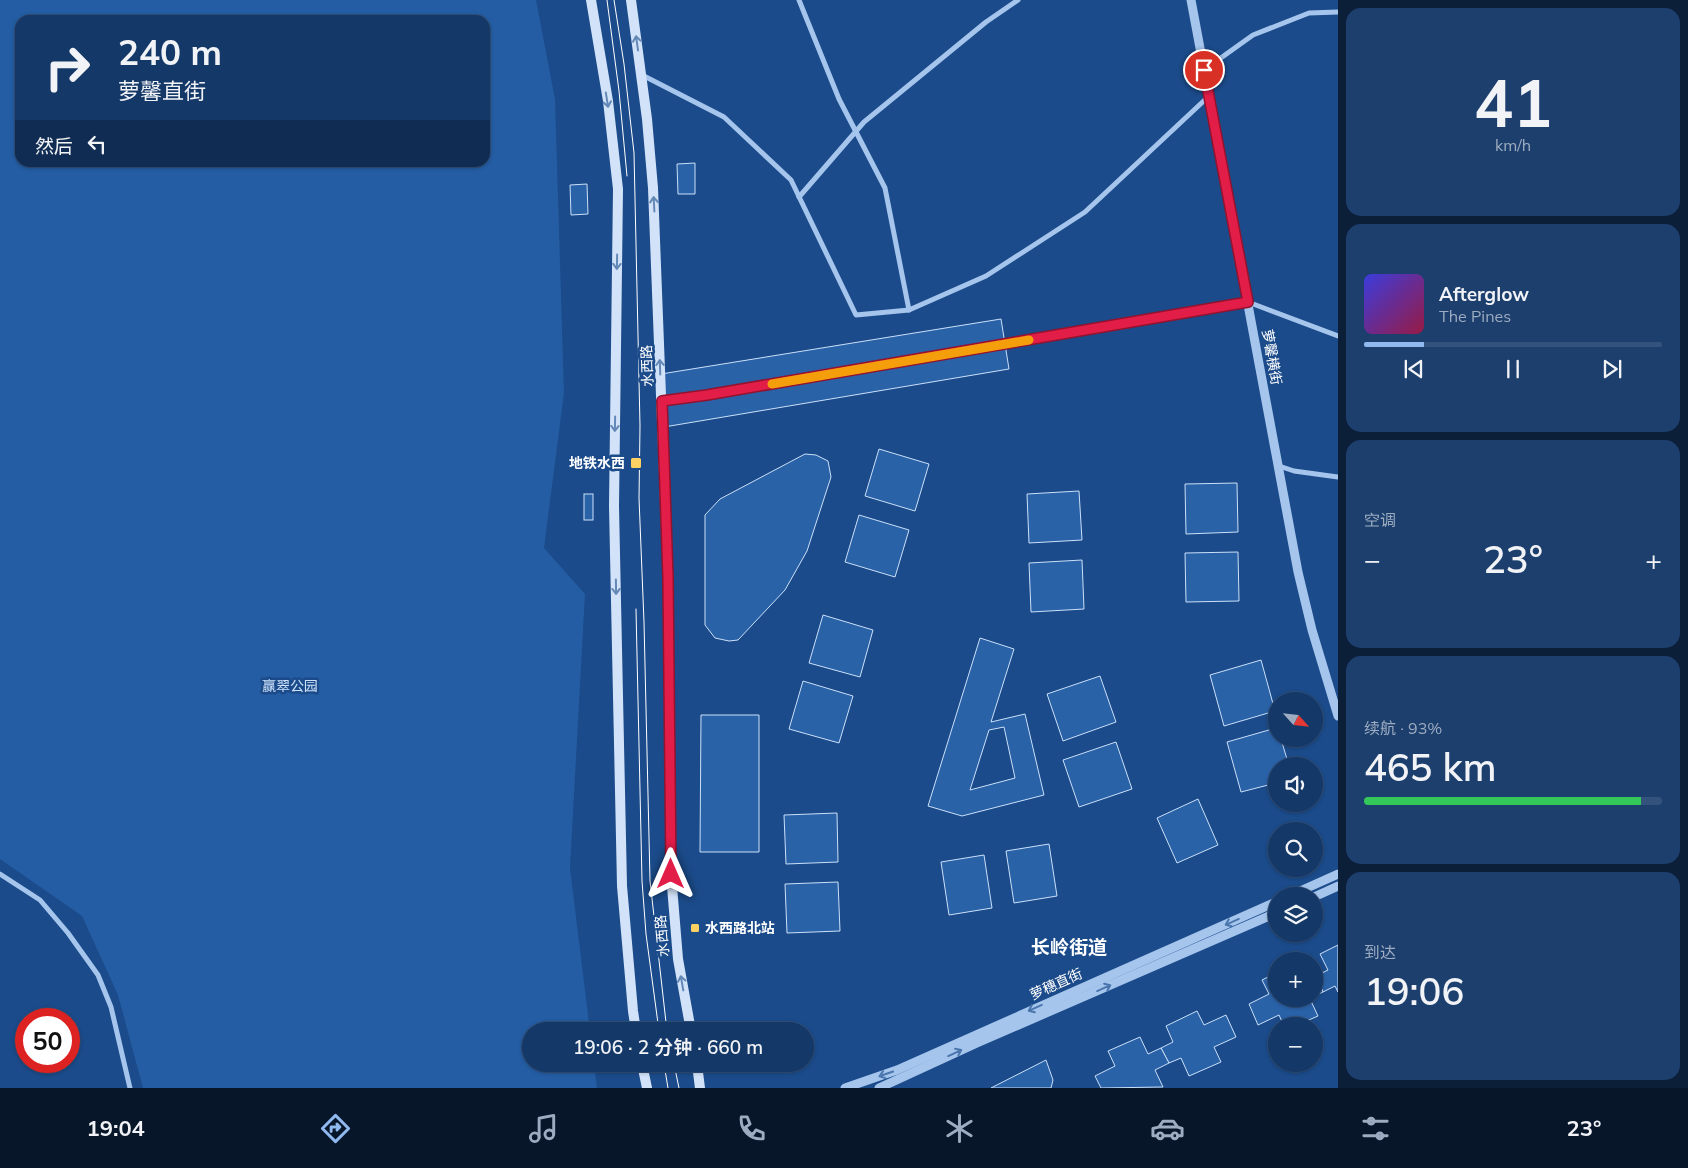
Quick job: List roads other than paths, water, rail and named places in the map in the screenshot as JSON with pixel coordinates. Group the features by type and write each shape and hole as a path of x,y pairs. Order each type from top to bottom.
{"main road":[{"path":"591,0 608,101 618,189 614,506 622,886 635,1022"},
{"name":"水西路","path":"631,0 647,119 653,188 668,577 671,874 678,959 689,1022"},
{"path":"644,1072 647,1088"},
{"path":"697,1072 700,1088"}],"street":[{"path":"799,0 839,99 885,188 909,310"},
{"path":"799,197 864,122 979,28 1018,0"},
{"name":"萝馨横街","path":"1191,0 1304,600 1338,716"},
{"path":"1204,70 1252,35 1309,13 1338,12"},
{"path":"640,74 724,117 791,180 856,315 909,310 986,276 1085,212 1209,96"},
{"path":"662,401 697,397 1248,302 1338,336"},
{"path":"1278,466 1294,471 1338,477"},
{"path":"0,874 40,900 68,933 98,975 112,1007 130,1088"},
{"path":"1310,887 1338,874"},
{"path":"1323,893 1338,886"},
{"name":"萝穗直街","path":"845,1088 896,1070 1268,906"},
{"name":"萝穗直街","path":"879,1088 977,1043 1268,916"}],"tram line":[{"path":"607,0 619,91 627,176"},
{"path":"614,0 624,64 634,153 640,426 639,498 650,881 666,1022"},
{"path":"636,609 642,881 646,934 658,1022"},
{"path":"665,1072 668,1088"},
{"path":"676,1072 679,1088"}],"place":[{"name":"地铁水西","path":"636,463"},
{"name":"水西路北站","path":"695,928"}],"district":[{"name":"长岭街道","path":"1069,947"}],"park label":[{"name":"赢翠公园","path":"290,686"}]}
